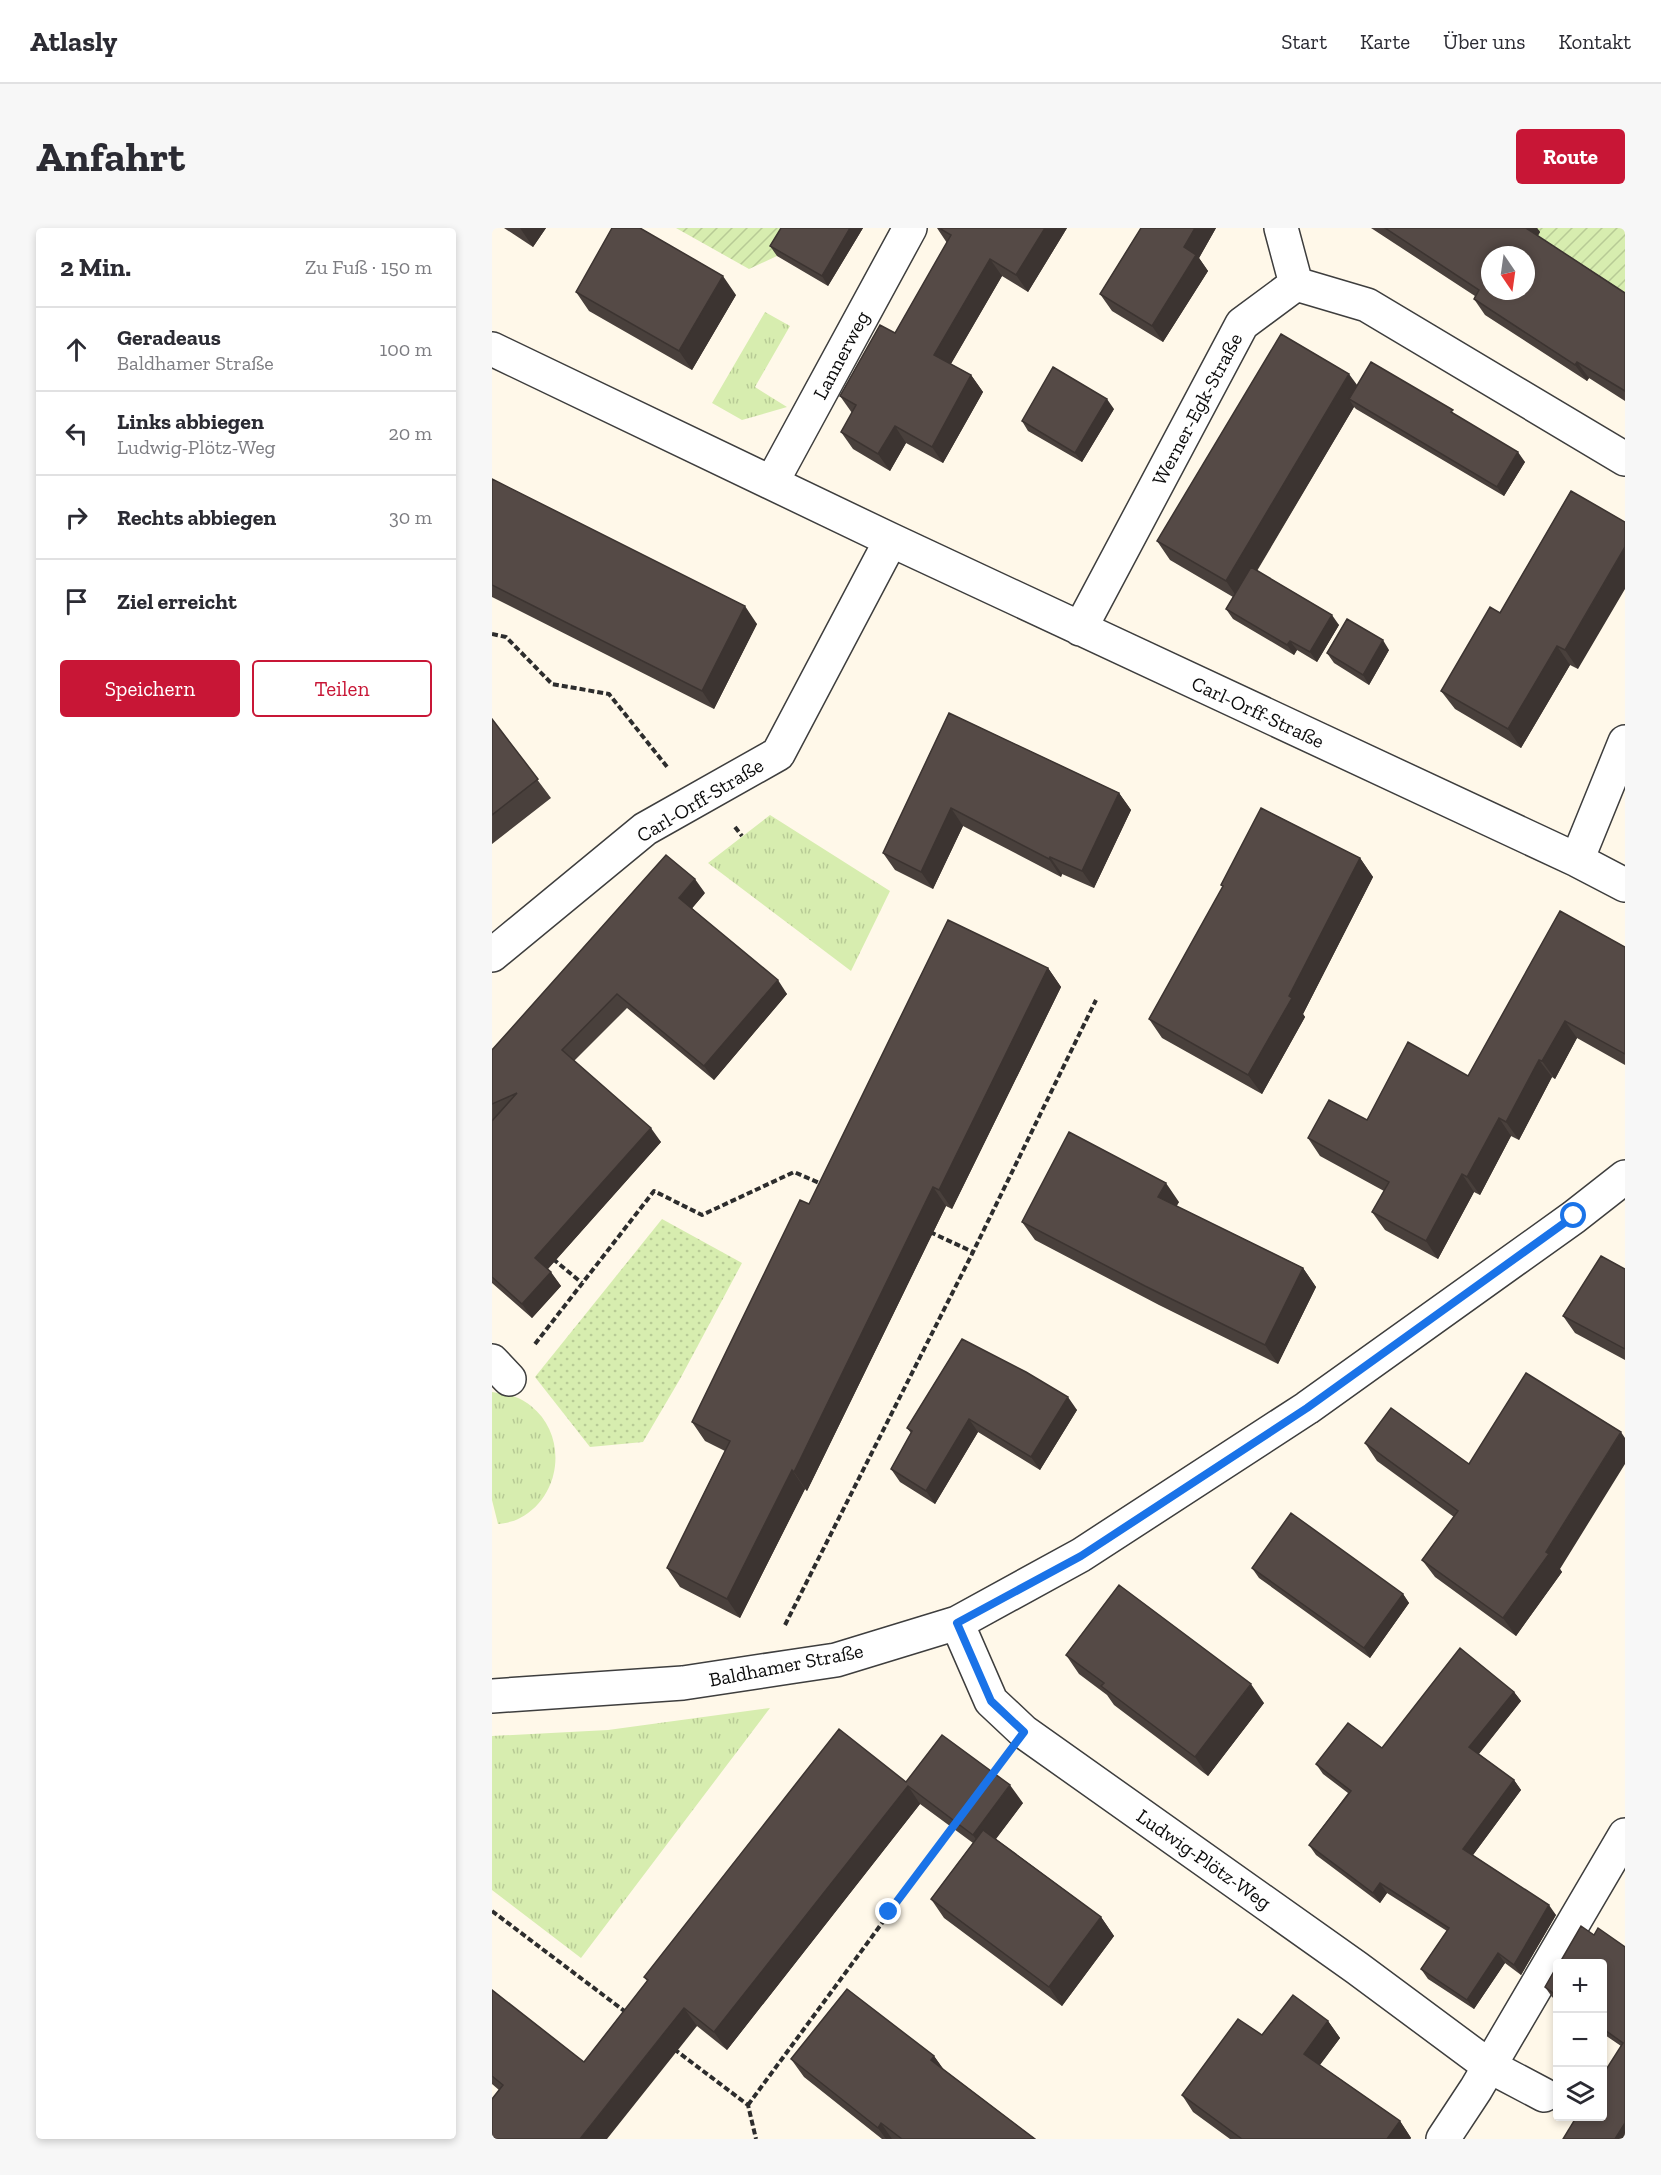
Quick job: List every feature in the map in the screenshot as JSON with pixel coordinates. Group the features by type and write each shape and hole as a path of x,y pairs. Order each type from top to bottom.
{"street":[{"name":"Lannerweg","path":"772,482 910,228"},
{"path":"1281,228 1296,284 1367,304 1625,459"},
{"name":"Werner-Egk-Straße","path":"1080,629 1242,324 1296,284"},
{"name":"Carl-Orff-Straße","path":"492,349 891,540 1577,860 1625,885"},
{"name":"Carl-Orff-Straße","path":"492,956 645,829 778,754 891,540"},
{"path":"1577,860 1625,742"},
{"name":"Baldhamer Straße","path":"492,1696 683,1683 836,1660 957,1623 1081,1556 1307,1408 1625,1177"},
{"name":"Ludwig-Plötz-Weg","path":"957,1623 991,1701 1024,1732 1357,1968 1489,2066 1544,2095"},
{"path":"1443,2139 1476,2089 1625,1835"}],"path":[{"path":"492,634 506,637 552,684 609,694 665,766 708,793"},
{"path":"782,1631 973,1252 1096,1000"},
{"path":"501,1370 582,1283 654,1191 702,1215 794,1172 825,1186"},
{"path":"920,1228 973,1252"},
{"path":"546,1253 582,1283"},
{"path":"748,2105 959,1820"},
{"path":"492,1911 634,2019"},
{"path":"672,2048 748,2105 756,2139"}],"green space":[{"path":"676,228 794,228 777,256 749,269"},
{"path":"1534,228 1625,228 1625,302 1533,242"},
{"path":"765,312 790,326 755,387 787,407 742,420 712,403"},
{"path":"770,815 890,891 851,971 708,863"},
{"path":"662,1219 742,1263 680,1379 643,1442 590,1447 535,1377"},
{"path":"492,1392 517,1398 531,1406 543,1418 551,1433 555,1448 552,1481 545,1495 534,1508 520,1518 498,1524 492,1500"},
{"path":"770,1708 581,1958 492,1890 492,1736 608,1730"}],"building":[{"path":"612,228 640,228 723,276 679,351 576,292"},
{"path":"781,228 850,228 822,276 770,246"},
{"path":"939,228 1045,228 1016,275 990,259 934,355 971,375 932,447 895,426 878,454 841,432 856,405 840,396 880,325 895,333 951,235"},
{"path":"1141,228 1195,228 1184,247 1196,255 1152,326 1100,294"},
{"path":"1385,228 1526,228 1625,293 1625,391 1577,362 1575,365 1474,299 1479,290"},
{"path":"1281,334 1349,374 1226,581 1157,541"},
{"path":"1371,362 1453,410 1451,412 1518,452 1497,487 1349,399"},
{"path":"1053,367 1107,399 1075,453 1022,421"},
{"path":"492,479 745,606 702,691 492,585"},
{"path":"1571,491 1625,522 1625,547 1565,650 1557,646 1508,729 1441,691 1490,607 1500,613"},
{"path":"1251,567 1332,615 1310,652 1290,641 1287,645 1226,609"},
{"path":"1347,619 1383,640 1363,675 1327,653"},
{"path":"949,713 1119,793 1082,871 1050,857 1049,859 951,808 921,872 883,853"},
{"path":"492,719 538,779 492,815"},
{"path":"1261,808 1360,858 1289,996 1292,998 1248,1075 1149,1019 1223,886 1221,885"},
{"path":"666,855 695,879 679,898 778,980 704,1066 617,994 562,1050 651,1128 535,1258 551,1272 522,1304 492,1277 492,1121 517,1093 492,1104 492,1050"},
{"path":"1560,911 1625,947 1625,1054 1565,1021 1542,1061 1539,1060 1506,1122 1499,1118 1467,1177 1462,1174 1426,1241 1372,1212 1389,1182 1308,1138 1329,1100 1367,1120 1408,1042 1468,1076"},
{"path":"948,920 1048,968 939,1190 933,1187 794,1472 792,1470 727,1599 667,1568 730,1441 692,1422 800,1200 809,1204"},
{"path":"1069,1132 1166,1183 1158,1197 1303,1268 1265,1345 1022,1222"},
{"path":"1601,1256 1625,1269 1625,1349 1563,1316"},
{"path":"962,1339 1068,1397 1031,1457 969,1419 926,1491 891,1469 912,1431 907,1428"},
{"path":"1526,1373 1621,1432 1546,1552 1549,1554 1503,1618 1422,1560 1458,1511 1365,1443 1391,1408 1469,1464"},
{"path":"1291,1513 1403,1594 1364,1648 1252,1568"},
{"path":"1119,1585 1251,1684 1195,1757 1101,1686 1104,1683 1066,1655"},
{"path":"1460,1648 1514,1692 1469,1747 1514,1780 1463,1849 1549,1905 1514,1965 1498,1953 1467,2000 1421,1969 1449,1928 1380,1883 1373,1893 1309,1845 1351,1791 1316,1764 1348,1723 1382,1748"},
{"path":"839,1729 906,1782 942,1735 1010,1785 973,1835 908,1786 714,2032 684,2008 580,2139 492,2139 492,2099 503,2085 492,2076 492,1990 584,2062 648,1980 644,1977"},
{"path":"983,1830 1101,1917 1049,1987 931,1899"},
{"path":"1581,1926 1594,1935 1598,1928 1625,1947 1625,2123 1615,2139 1563,2139 1574,2121 1607,2121 1607,2068 1623,2043 1607,2032 1607,1959 1562,1959"},
{"path":"1553,1973 1553,1993 1545,1987"},
{"path":"847,1989 934,2056 931,2060 1035,2139 902,2139 881,2123 878,2128 791,2059"},
{"path":"1293,1995 1328,2021 1304,2054 1400,2121 1387,2139 1242,2139 1182,2095 1238,2019 1262,2035"}],"route":[{"path":"889,1912 1024,1732 991,1701 957,1623 1081,1556 1307,1408 1574,1216"}]}
